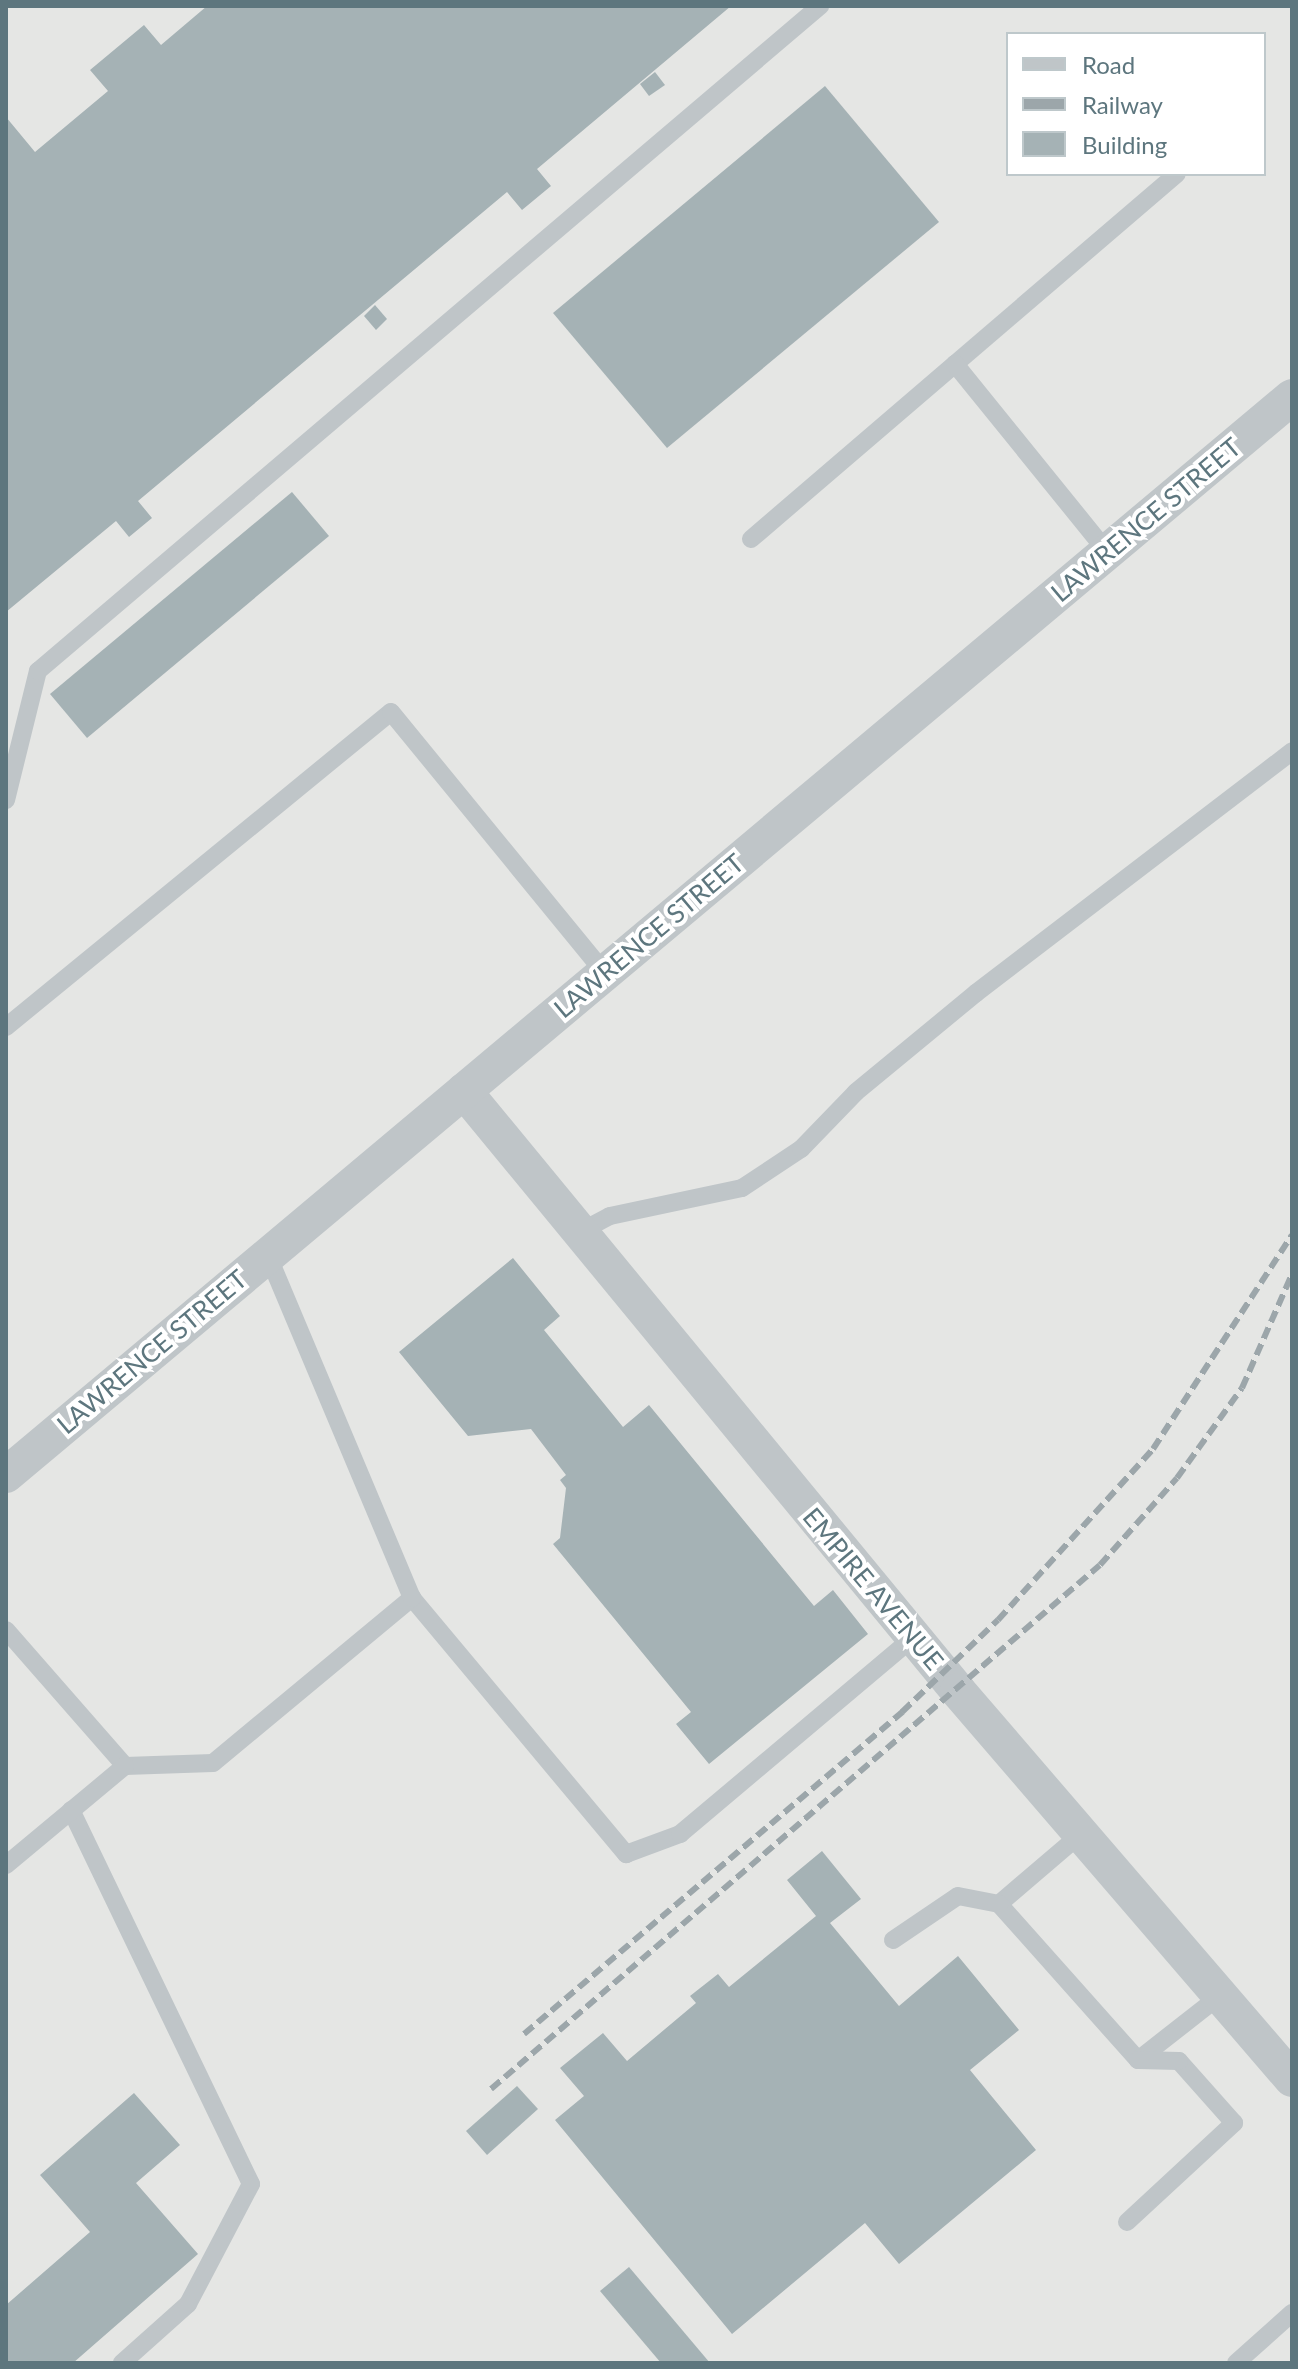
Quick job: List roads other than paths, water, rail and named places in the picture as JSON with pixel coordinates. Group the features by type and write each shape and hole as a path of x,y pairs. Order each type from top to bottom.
{"street":[{"name":"LAWRENCE STREET","path":"6,1475 1292,397"},
{"name":"EMPIRE AVENUE","path":"464,1091 576,1234 913,1638 1292,2079"}],"lane":[{"path":"6,800 38,671 820,6"},
{"path":"751,539 1175,176"},
{"path":"955,364 1107,552"},
{"path":"6,1027 391,712 605,973"},
{"path":"576,1234 610,1216 742,1188 801,1149 856,1092 976,993 1292,751"},
{"path":"268,1256 412,1598 626,1854 680,1834 913,1638"},
{"path":"6,1865 125,1766 213,1763 412,1598"},
{"path":"6,1630 125,1766"},
{"path":"71,1810 251,2184 188,2304 122,2363"},
{"path":"999,1904 1082,1833"},
{"path":"893,1940 958,1896 999,1904 1138,2060 1179,2061 1234,2123 1127,2222"},
{"path":"1138,2060 1221,1995"},
{"path":"1236,2363 1292,2313"}],"railway":[{"path":"524,2034 902,1712 998,1620 1153,1449 1292,1235"},
{"path":"491,2089 1100,1565 1177,1478 1242,1388 1292,1274"}]}
